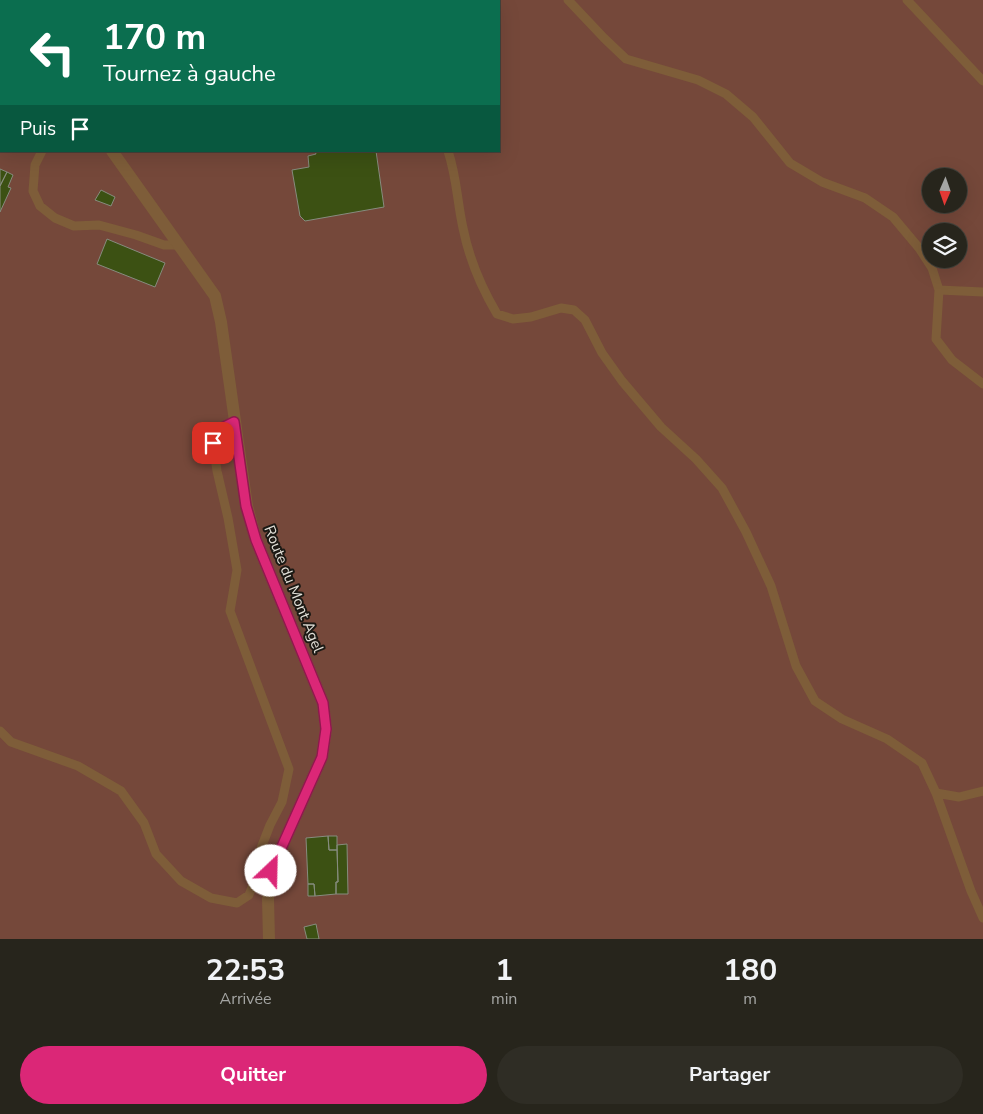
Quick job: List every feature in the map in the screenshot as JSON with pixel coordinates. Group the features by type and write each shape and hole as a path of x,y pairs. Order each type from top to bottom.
{"street":[{"name":"Route du Mont Agel","path":"113,152 214,296 221,322 246,506 256,540 323,703 326,729 322,757 271,871 268,899 269,939"}],"lane":[{"path":"568,0 626,60 698,80 726,94 753,117 790,163 822,182 865,198 893,217 920,248 932,268 939,290 936,339 952,360 983,384"},
{"path":"907,0 983,81"},
{"path":"42,152 35,165 33,191 40,206 54,218 74,226 99,225 136,234 164,245 178,245"},
{"path":"448,152 455,172 463,227 472,260 484,292 497,314 514,319 531,317 562,308 574,310 585,320 602,352 622,381 661,427 696,458 722,488 746,532 771,586 796,666 815,700 842,719 887,739 922,764 936,793 971,891 983,918"},
{"path":"939,290 983,292"},
{"path":"0,731 10,742 78,766 122,791 144,823 156,854 181,881 211,898 237,903 249,895 254,882 256,861 270,825 282,802 289,770 230,611 236,570 213,443 222,428 234,422"},
{"path":"936,793 959,797 983,791"}],"shaded area":[{"path":"500,0 983,0 983,939 0,939 0,152 500,152"}],"building":[{"path":"315,152 376,152 384,207 305,221 300,216 292,170 309,167 308,156 316,154"},
{"path":"0,169 7,172 0,186"},
{"path":"7,172 13,175 8,187 11,188 0,212 0,186"},
{"path":"101,190 115,197 111,206 95,200"},
{"path":"107,239 165,263 155,287 97,264"},
{"path":"328,836 329,850 337,850 338,882 336,882 336,894 315,896 314,884 308,884 306,838"},
{"path":"328,836 337,836 337,850 329,850"},
{"path":"347,844 348,894 336,894 336,882 338,882 337,845"},
{"path":"308,884 314,884 315,896 308,896"},
{"path":"316,924 319,939 307,939 304,927"}],"route":[{"path":"213,443 222,428 234,422 246,506 256,540 323,703 326,729 322,757 271,871"}]}
